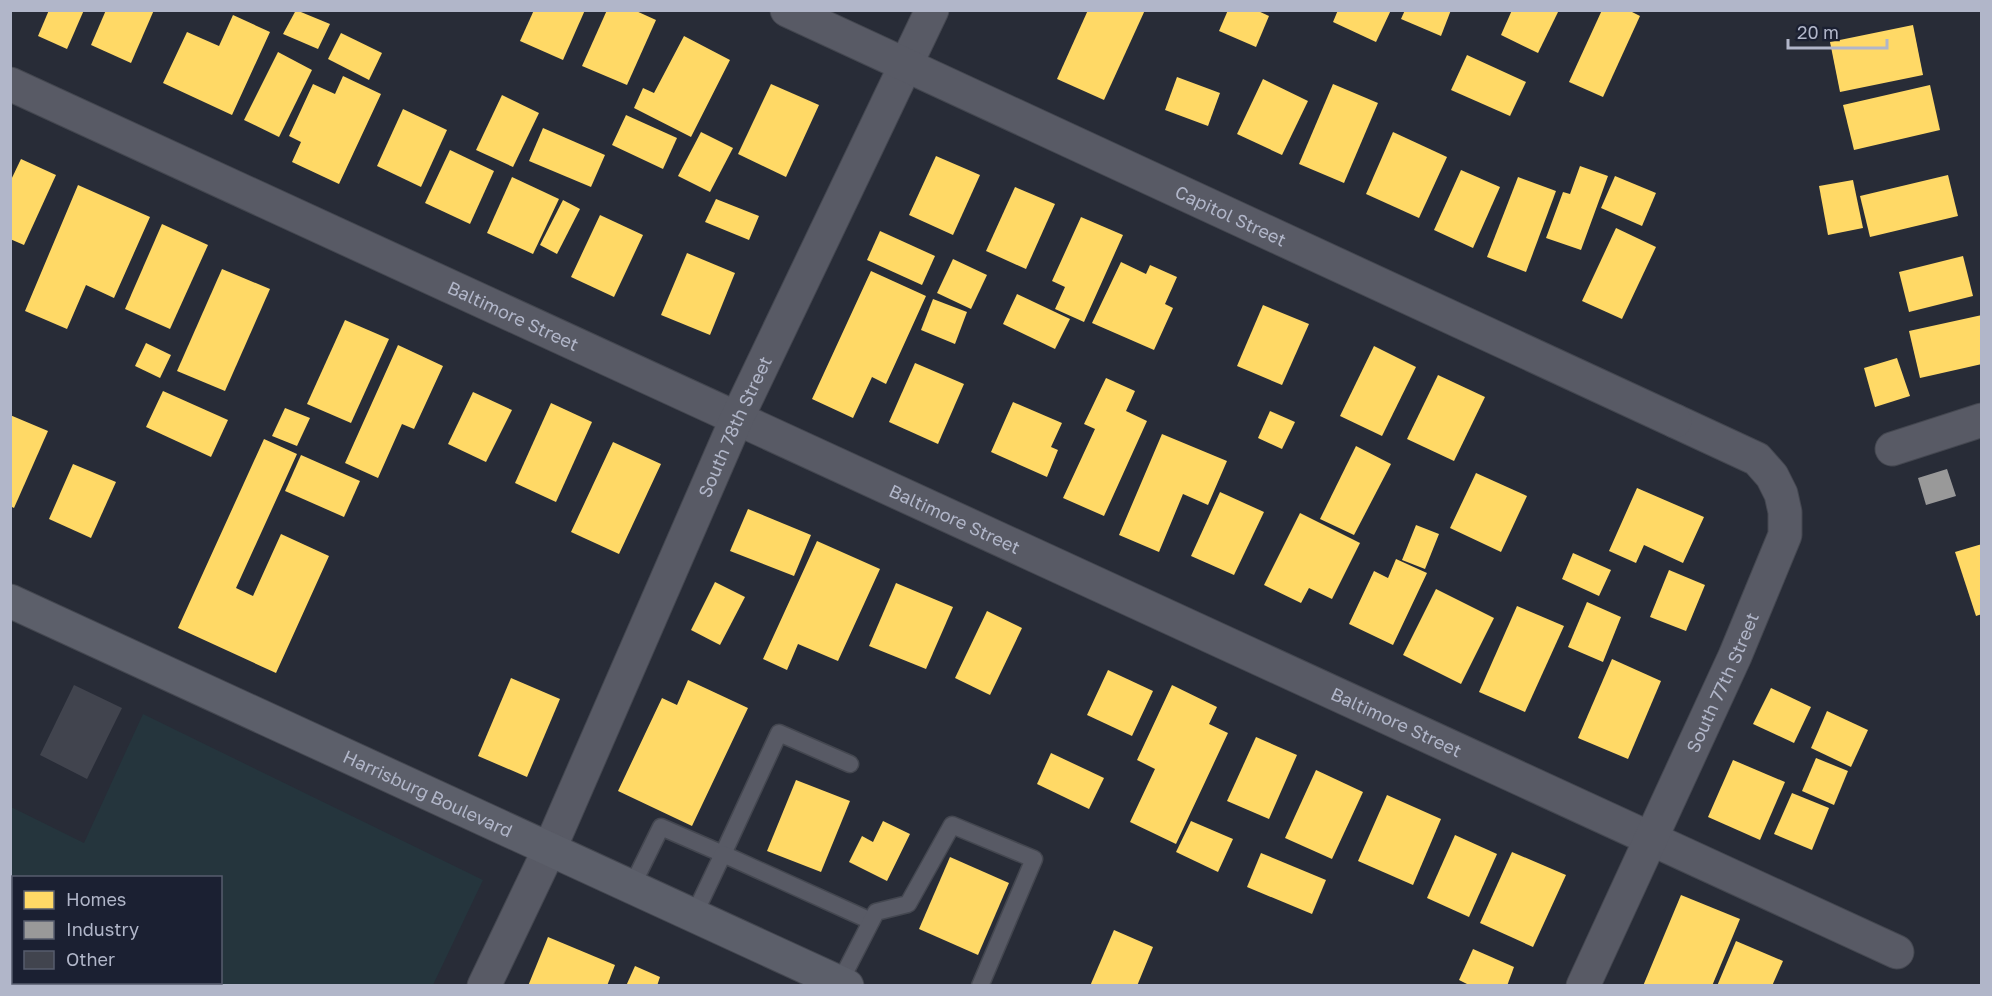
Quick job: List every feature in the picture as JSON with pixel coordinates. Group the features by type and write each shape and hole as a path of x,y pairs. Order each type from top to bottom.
{"main road":[{"name":"Harrisburg Boulevard","path":"10,601 843,984"}],"street":[{"name":"Capitol Street","path":"787,10 1675,422"},
{"name":"South 78th Street","path":"484,986 550,848 736,418 933,10"},
{"name":"Baltimore Street","path":"10,84 1897,952"},
{"path":"1892,449 1982,420"},
{"name":"South 77th Street","path":"1583,986 1735,656 1785,535 1785,512 1781,494 1772,476 1757,459 1675,422"}],"lane":[{"path":"694,915 779,733 850,764"},
{"path":"843,984 876,912 908,904 952,825 1034,859 980,986"},
{"path":"632,886 661,827 871,921"}],"shaded area":[{"path":"143,714 483,880 433,985 11,985 10,908 12,904 12,984 222,984 222,876 12,876 11,886 11,807 84,843"}],"building: Homes":[{"path":"49,10 84,10 67,49 38,36"},
{"path":"106,10 154,10 131,63 91,45"},
{"path":"296,10 330,24 318,49 283,34"},
{"path":"534,10 585,10 563,60 520,41"},
{"path":"607,10 634,10 656,20 627,85 582,66"},
{"path":"1088,10 1145,10 1104,100 1057,79"},
{"path":"1228,10 1256,10 1269,16 1256,47 1219,31"},
{"path":"1338,10 1391,10 1376,42 1333,22"},
{"path":"1405,10 1451,10 1441,36 1401,19"},
{"path":"1512,10 1559,10 1538,53 1501,35"},
{"path":"1602,10 1628,10 1640,16 1603,97 1569,82"},
{"path":"233,15 270,32 232,115 163,83 187,32 219,46"},
{"path":"1913,25 1923,75 1840,92 1830,42"},
{"path":"341,33 382,53 369,80 328,59"},
{"path":"684,36 730,60 691,137 634,108 643,88 654,93"},
{"path":"278,52 312,70 279,137 244,120"},
{"path":"1467,55 1526,82 1510,116 1451,90"},
{"path":"343,76 381,94 339,184 292,162 301,142 289,136 313,84 335,94"},
{"path":"1177,77 1220,93 1208,126 1165,110"},
{"path":"1263,79 1308,101 1282,155 1237,134"},
{"path":"771,84 819,105 786,177 738,154"},
{"path":"1333,84 1378,103 1344,183 1299,164"},
{"path":"1930,85 1940,130 1854,150 1843,105"},
{"path":"502,95 539,113 513,167 476,150"},
{"path":"403,109 447,130 421,187 377,166"},
{"path":"626,115 677,138 663,169 612,145"},
{"path":"543,128 605,155 591,187 529,161"},
{"path":"701,132 733,148 710,192 678,176"},
{"path":"1393,132 1447,157 1419,218 1366,194"},
{"path":"450,150 494,171 470,224 425,203"},
{"path":"936,156 980,175 953,235 909,215"},
{"path":"21,159 56,175 24,245 10,239 10,182"},
{"path":"1580,166 1608,176 1581,250 1546,238 1563,192 1570,194"},
{"path":"1461,170 1500,187 1473,248 1434,230"},
{"path":"1948,175 1958,216 1870,237 1860,196"},
{"path":"1615,176 1656,193 1642,226 1601,208"},
{"path":"512,177 559,199 533,254 487,233"},
{"path":"1518,177 1556,191 1526,272 1487,257"},
{"path":"1853,180 1863,228 1828,235 1819,186"},
{"path":"78,185 150,217 114,298 86,285 67,329 25,311"},
{"path":"1015,187 1055,204 1026,269 986,251"},
{"path":"716,199 759,216 749,240 705,222"},
{"path":"563,200 580,209 557,254 540,245"},
{"path":"600,215 643,235 614,297 571,277"},
{"path":"1081,217 1123,235 1084,322 1055,309 1065,287 1052,281"},
{"path":"162,224 208,245 170,329 125,309"},
{"path":"1616,228 1656,247 1622,319 1582,301"},
{"path":"880,231 935,256 922,285 867,260"},
{"path":"687,253 735,273 710,335 661,315"},
{"path":"1963,256 1973,296 1909,312 1899,272"},
{"path":"953,259 987,275 971,309 937,293"},
{"path":"1121,262 1146,274 1150,265 1177,277 1165,304 1173,308 1154,350 1092,323"},
{"path":"222,269 270,289 225,391 177,371"},
{"path":"871,271 926,296 886,384 872,377 853,418 812,399"},
{"path":"1017,294 1070,319 1055,349 1003,324"},
{"path":"933,299 967,312 955,344 921,330"},
{"path":"1263,305 1309,324 1282,385 1237,366"},
{"path":"1982,315 1982,364 1920,378 1909,331"},
{"path":"345,320 389,339 351,423 307,404"},
{"path":"146,343 171,355 160,378 135,366"},
{"path":"398,345 443,366 414,429 402,424 378,478 345,463"},
{"path":"1374,346 1416,367 1382,436 1340,416"},
{"path":"1897,358 1910,396 1875,407 1864,368"},
{"path":"915,363 964,384 938,444 889,422"},
{"path":"1438,375 1485,397 1454,461 1407,439"},
{"path":"1106,378 1135,391 1126,411 1147,421 1104,516 1063,498 1095,429 1084,424"},
{"path":"163,391 228,420 211,457 146,427"},
{"path":"473,392 512,410 486,462 448,444"},
{"path":"1013,402 1062,423 1051,447 1058,450 1047,477 991,452"},
{"path":"551,403 592,422 556,502 515,483"},
{"path":"285,408 310,418 297,446 272,436"},
{"path":"1270,411 1295,422 1282,449 1258,438"},
{"path":"10,415 48,431 14,508 10,506"},
{"path":"1162,434 1227,461 1208,505 1183,494 1159,552 1119,535"},
{"path":"264,439 297,454 236,588 253,596 281,534 329,556 276,673 178,628"},
{"path":"613,442 661,464 619,554 571,532"},
{"path":"1356,446 1391,464 1354,535 1320,519"},
{"path":"301,455 360,481 344,517 285,491"},
{"path":"73,464 116,482 91,538 49,519"},
{"path":"1476,473 1527,496 1501,552 1450,528"},
{"path":"1637,488 1704,517 1683,563 1644,545 1636,563 1609,551"},
{"path":"1220,492 1264,512 1234,575 1191,556"},
{"path":"748,509 811,535 794,576 730,551"},
{"path":"1300,513 1360,543 1332,599 1309,588 1301,603 1264,585"},
{"path":"1416,525 1439,534 1425,569 1402,560"},
{"path":"817,541 880,569 838,661 798,644 787,670 763,659"},
{"path":"1982,544 1982,614 1976,616 1955,552"},
{"path":"1573,553 1611,570 1599,596 1562,579"},
{"path":"1396,559 1427,573 1393,645 1349,624 1374,571 1388,578"},
{"path":"1669,570 1705,585 1686,631 1650,617"},
{"path":"715,582 745,597 720,645 691,630"},
{"path":"896,583 953,607 926,669 869,646"},
{"path":"1436,589 1494,618 1461,684 1403,655"},
{"path":"1587,602 1621,617 1603,662 1568,647"},
{"path":"1517,606 1564,626 1525,712 1479,692"},
{"path":"987,611 1022,628 990,695 955,678"},
{"path":"1612,659 1661,681 1628,759 1578,738"},
{"path":"1108,670 1153,691 1132,736 1087,715"},
{"path":"511,678 560,699 527,777 478,756"},
{"path":"688,680 748,708 692,826 618,791 662,698 677,705"},
{"path":"1172,685 1217,707 1209,724 1228,733 1176,844 1130,822 1155,769 1137,760"},
{"path":"1771,688 1811,707 1794,743 1753,724"},
{"path":"1827,711 1868,730 1851,767 1811,748"},
{"path":"1256,737 1297,755 1269,819 1227,801"},
{"path":"1051,753 1104,778 1089,809 1037,784"},
{"path":"1816,758 1848,771 1834,805 1802,791"},
{"path":"1733,760 1785,782 1760,840 1708,817"},
{"path":"1316,770 1363,792 1332,859 1285,838"},
{"path":"796,780 850,801 821,872 767,851"},
{"path":"1792,793 1829,808 1812,850 1774,834"},
{"path":"1387,795 1441,819 1413,885 1358,861"},
{"path":"883,821 910,834 887,881 849,862 862,836 873,842"},
{"path":"1191,821 1233,839 1218,872 1176,852"},
{"path":"1455,835 1497,854 1469,917 1427,898"},
{"path":"1512,852 1566,875 1533,947 1480,923"},
{"path":"1261,853 1326,880 1312,914 1247,887"},
{"path":"950,857 1009,883 978,955 919,929"},
{"path":"1681,895 1740,919 1712,986 1643,986"},
{"path":"1114,930 1153,947 1137,986 1090,986"},
{"path":"548,937 615,965 607,986 528,986"},
{"path":"1736,941 1783,961 1772,986 1717,986"},
{"path":"1473,949 1514,967 1507,986 1471,986 1459,980"},
{"path":"635,966 660,977 657,986 626,986"}],"building: Industry":[{"path":"1947,469 1956,496 1926,505 1918,478"}],"building: Other":[{"path":"74,685 122,708 87,779 40,755"}]}
